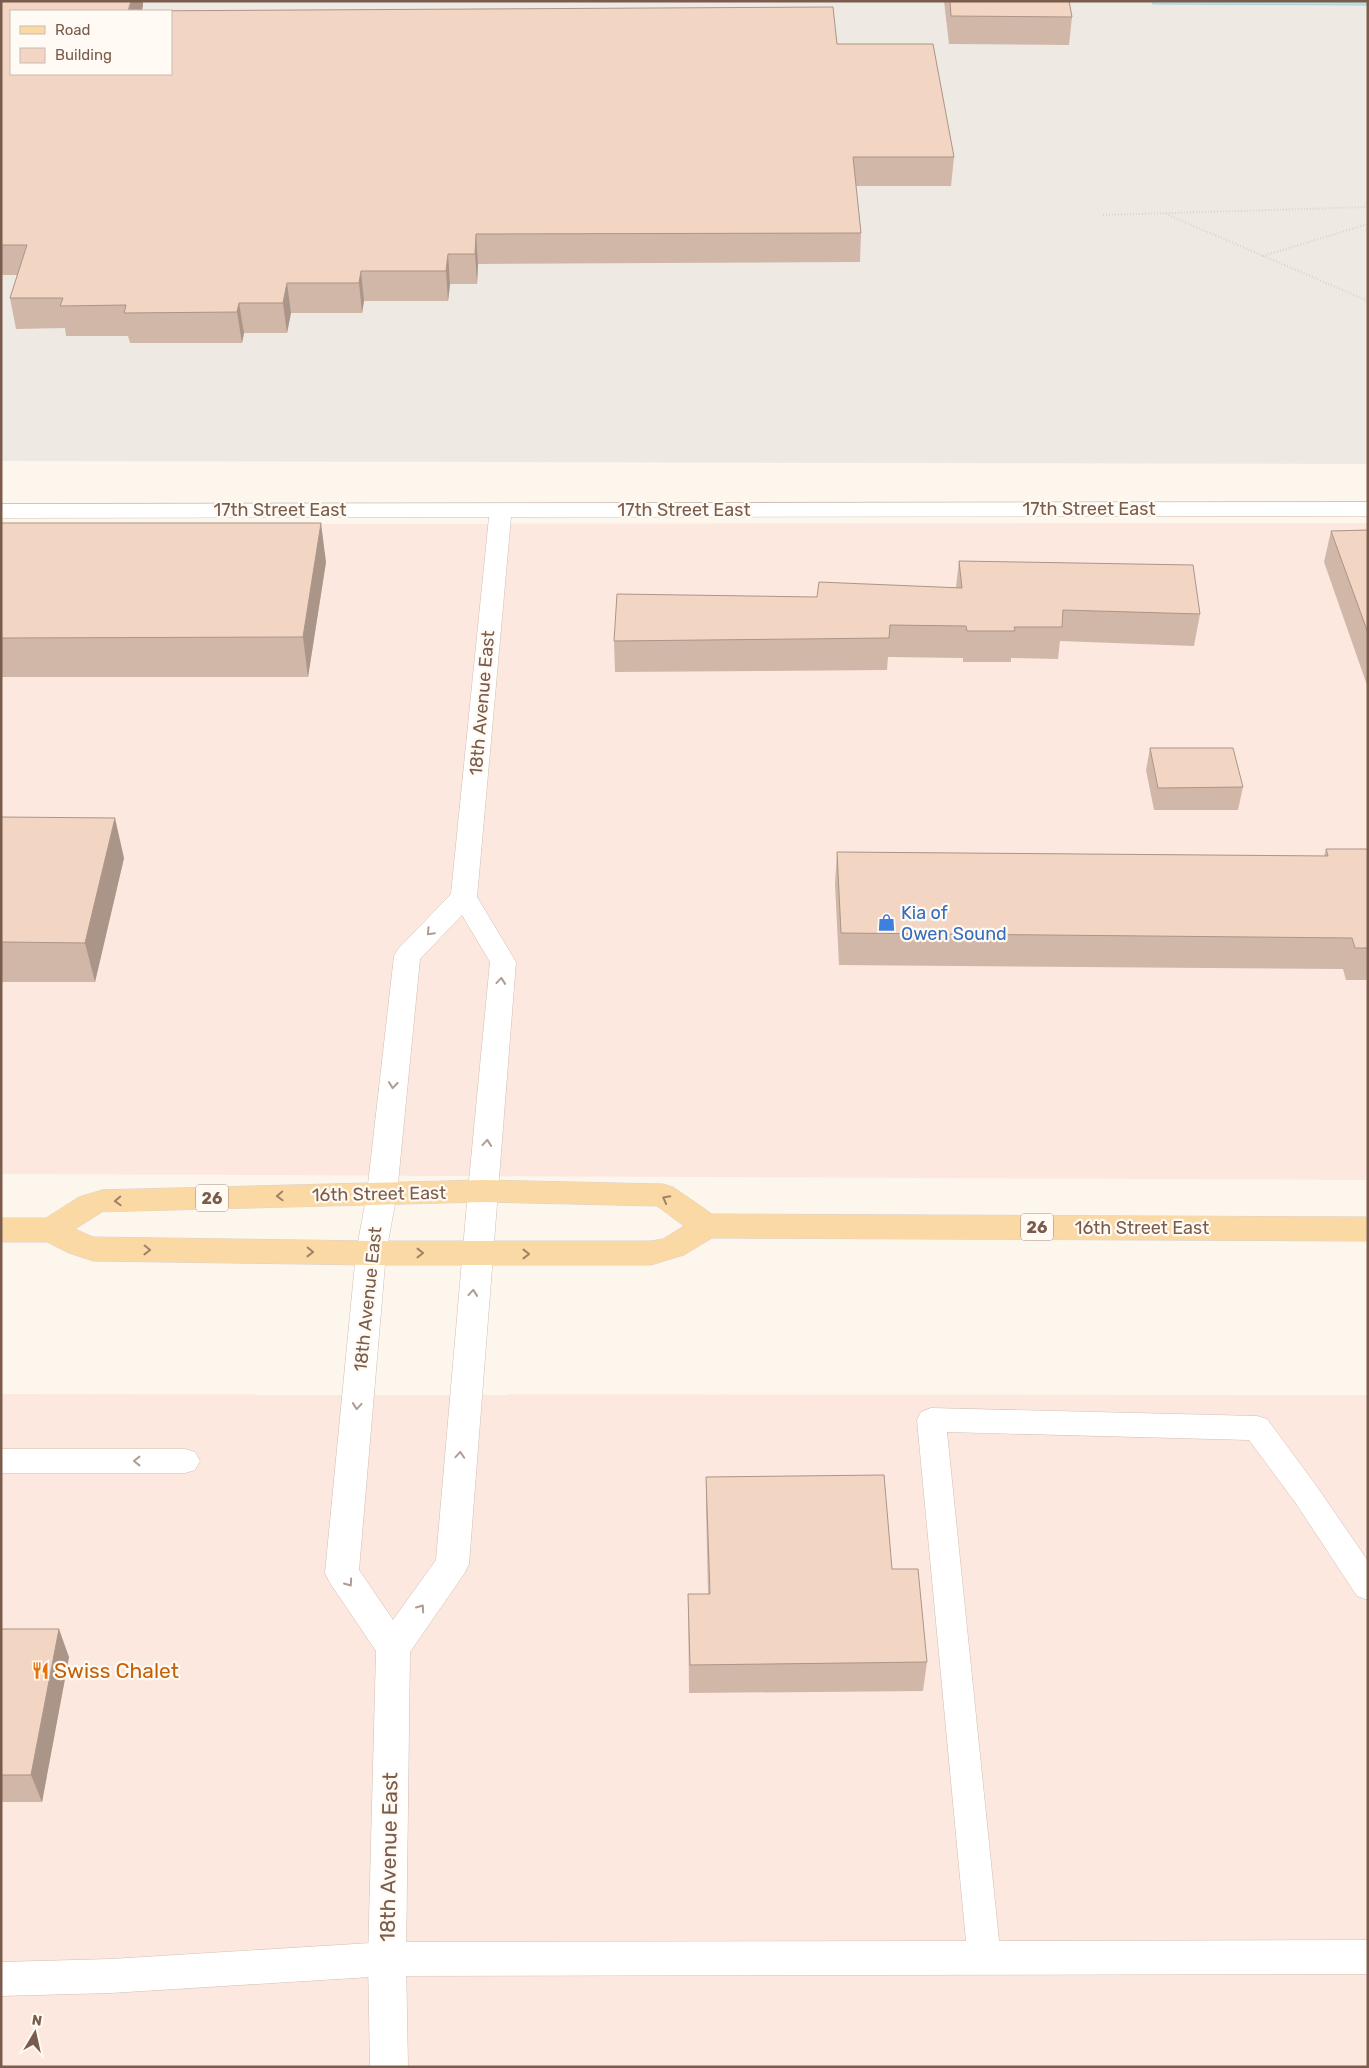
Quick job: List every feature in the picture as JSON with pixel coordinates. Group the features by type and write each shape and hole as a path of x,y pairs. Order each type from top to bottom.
{"main road":[{"name":"16th Street East","path":"50,1230 89,1205 102,1201 483,1191 662,1195 706,1226 1368,1229"},
{"path":"1,1230 50,1230 80,1246 93,1249 477,1254 651,1253 676,1248 706,1226"}],"street":[{"name":"17th Street East","path":"1,511 1368,509"},
{"name":"18th Avenue East","path":"389,2067 387,1959 393,1648 342,1573 371,1253 382,1193 408,956 464,897 501,510"},
{"path":"393,1648 452,1564 503,962 464,897"}],"lane":[{"path":"984,1958 931,1420 1257,1428 1305,1493 1368,1587"},
{"path":"1,1461 186,1461"},
{"path":"1,1979 120,1976 387,1959 1368,1957"}],"path":[{"path":"1103,215 1368,207"},
{"path":"1163,213 1368,301"},
{"path":"1263,256 1368,224"}],"shaded area":[{"path":"1,1 1368,1 1368,464 1,461"},
{"path":"1368,523 1368,1180 1,1174 1,524"},
{"path":"1,1394 1368,1395 1368,2067 1,2067"}],"water":[{"path":"1152,1 1368,1 1368,5 1153,4"}],"building":[{"path":"1,1 131,1 128,10 10,10 10,75 172,75 172,11 833,7 837,44 933,44 954,157 853,157 861,233 476,234 475,254 448,254 446,271 361,271 359,283 287,283 283,303 239,303 237,312 124,313 126,305 60,306 63,298 10,298 27,245 1,245"},
{"path":"950,1 1069,1 1072,17 951,16"},
{"path":"1,523 321,523 303,637 1,638"},
{"path":"1368,530 1368,633 1331,531"},
{"path":"959,561 1193,565 1200,614 1063,610 1062,627 1014,627 1015,631 967,631 966,626 890,625 889,638 614,641 617,594 817,597 819,582 962,588"},
{"path":"1150,748 1233,748 1243,787 1158,788"},
{"path":"1,817 115,818 85,943 1,942"},
{"path":"1326,849 1368,849 1368,948 1355,948 1352,938 841,933 837,852 1328,856"},
{"path":"884,1475 892,1569 918,1569 927,1662 690,1665 688,1594 710,1594 706,1477"},
{"path":"1,1629 59,1629 31,1775 1,1775"}],"place":[{"name":"Kia of Owen Sound","path":"887,923"},
{"name":"Swiss Chalet","path":"40,1671"}]}
